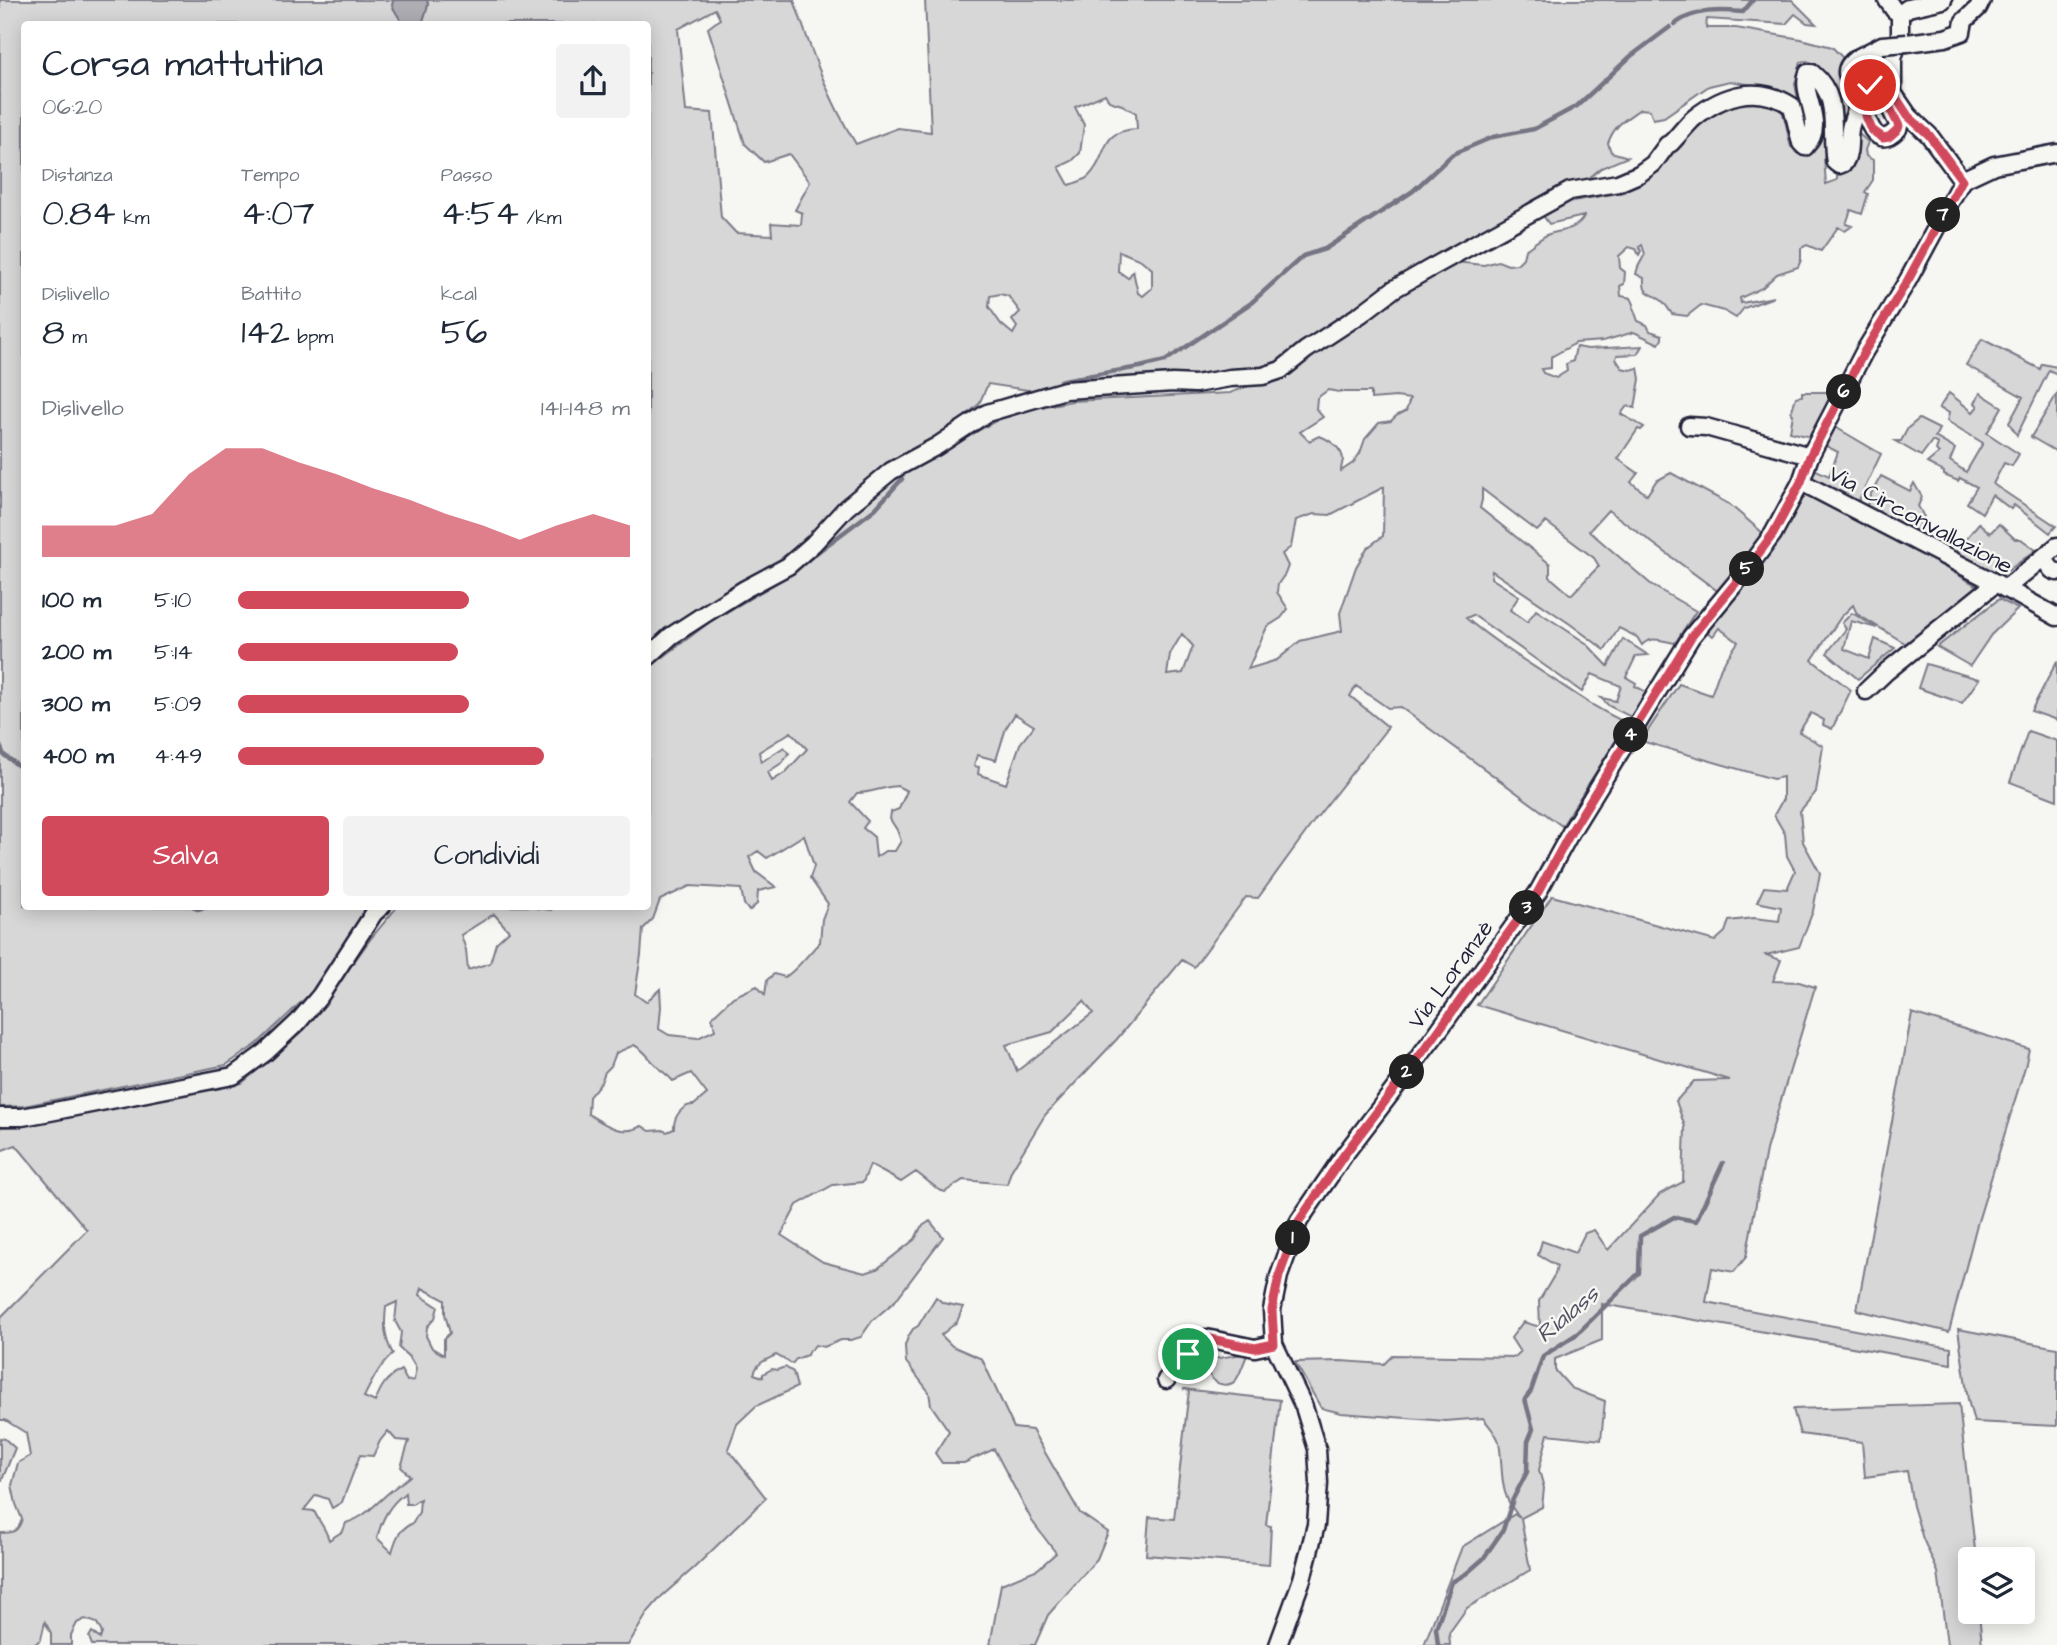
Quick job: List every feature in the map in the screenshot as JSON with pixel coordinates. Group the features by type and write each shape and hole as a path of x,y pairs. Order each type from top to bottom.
{"street":[{"path":"1887,0 1900,14"},
{"path":"1900,14 1908,8 1943,0"},
{"path":"651,654 671,636 708,612 788,566 813,544 846,508 891,471 937,446 986,413 1061,391 1173,383 1195,384 1263,376 1281,370 1394,289 1509,224 1570,191 1618,183 1639,174 1653,164 1667,145 1694,118 1732,95 1763,96 1792,106 1801,143 1805,147 1813,139 1813,114 1806,80 1808,74 1812,74 1819,79 1833,107 1835,162 1844,163 1848,155 1850,128 1860,95 1848,80 1846,71 1849,64 1882,45 1945,38 1962,32 1964,21 1978,8 1982,0"},
{"path":"1900,14 1900,36 1893,58 1893,93 1908,116 1929,135 1962,180 1994,165 2057,153"},
{"path":"1857,58 1873,95 1866,116 1872,130 1883,138 1889,137 1899,126 1887,102 1888,96 1893,93"},
{"name":"Via Loranzè","path":"1278,1645 1302,1579 1313,1537 1319,1483 1317,1449 1304,1407 1274,1344 1272,1310 1276,1288 1299,1221 1344,1155 1434,1037 1538,892 1572,830 1691,637 1773,534 1870,340 1908,280 1962,180"},
{"path":"1689,426 1706,427 1810,456"},
{"name":"Via Circonvallazione","path":"1801,482 2057,617"},
{"path":"1866,691 1886,671 2057,546"},
{"path":"2043,558 2052,570 2057,572"},
{"path":"0,1117 22,1117 233,1076 266,1052 298,1022 320,996 377,910"},
{"path":"1166,1380 1206,1338 1255,1348 1274,1344"}],"shaded area":[{"path":"0,0 393,0 393,6 401,21 21,21 21,910 366,910 315,989 257,1044 226,1065 24,1106 0,1107"},
{"path":"393,0 427,0 428,5 423,21 401,21 392,6"},
{"path":"427,0 794,0 829,92 856,144 898,128 931,132 925,0 1792,0 1816,24 1807,23 1795,14 1786,24 1707,19 1706,28 1736,28 1832,47 1842,57 1839,70 1852,110 1839,155 1837,108 1816,64 1807,61 1801,62 1795,84 1800,109 1769,88 1730,81 1709,86 1664,117 1653,119 1650,110 1640,109 1617,127 1608,143 1611,152 1628,157 1601,168 1583,183 1543,197 1415,267 1335,320 1289,358 1250,371 1034,391 988,384 979,404 955,425 879,474 778,561 734,585 664,630 651,642 651,21 423,21","holes":["715,9 720,19 708,28 745,144 764,162 789,154 810,182 795,210 802,213 801,225 771,223 772,235 736,233 721,217 712,113 686,111 678,29","1105,94 1109,101 1136,113 1137,129 1116,134 1106,145 1089,176 1069,185 1059,167 1072,161 1080,153 1084,125 1075,107","1119,251 1141,260 1152,269 1152,288 1143,296 1138,293 1133,271 1128,278 1118,271","990,296 1008,296 1020,312 1012,320 1017,327 1013,334 1001,324 989,307"]},
{"path":"1812,81 1821,92 1830,136 1824,158 1826,184 1837,180 1837,174 1846,171 1852,135 1859,134 1868,142 1865,150 1866,156 1873,160 1873,180 1865,192 1868,194 1862,214 1851,210 1846,224 1852,226 1845,231 1838,227 1821,251 1807,245 1801,248 1798,267 1777,274 1762,288 1740,298 1741,303 1774,297 1744,308 1736,318 1724,311 1701,305 1687,316 1672,314 1662,301 1646,290 1644,278 1636,274 1645,254 1642,245 1639,247 1639,255 1636,249 1629,247 1619,256 1620,268 1625,272 1624,284 1620,286 1621,296 1631,298 1638,321 1647,325 1650,331 1662,335 1659,344 1634,332 1603,341 1576,343 1551,357 1551,368 1541,369 1543,373 1556,378 1567,371 1566,364 1573,361 1576,347 1588,349 1642,346 1637,354 1617,355 1616,359 1622,368 1638,368 1640,379 1635,408 1627,406 1621,414 1644,427 1638,429 1618,459 1638,473 1631,482 1647,495 1656,481 1671,473 1729,504 1764,534 1719,592 1608,510 1589,531 1653,586 1696,611 1675,643 1653,639 1642,645 1637,637 1619,628 1605,650 1492,571 1491,578 1519,596 1510,610 1527,622 1536,610 1586,643 1608,666 1623,639 1648,655 1636,656 1626,677 1646,692 1631,717 1609,706 1601,698 1616,701 1621,686 1592,674 1582,692 1473,615 1466,618 1573,693 1627,723 1562,826 1400,707 1388,708 1356,686 1350,696 1388,727 1258,898 1246,897 1194,967 1182,960 1117,1039 1045,1115 1011,1171 1007,1184 963,1180 945,1192 916,1172 901,1182 870,1165 863,1182 833,1185 797,1205 781,1235 823,1262 865,1273 877,1269 915,1239 921,1227 930,1221 943,1237 895,1301 872,1321 861,1337 841,1340 824,1347 815,1345 807,1355 796,1359 792,1364 776,1355 757,1367 754,1374 763,1377 763,1374 772,1369 785,1367 793,1372 797,1387 756,1406 737,1424 728,1449 766,1498 662,1596 648,1612 628,1645 92,1645 89,1637 92,1632 100,1639 102,1633 97,1623 85,1619 77,1623 71,1635 71,1645 51,1645 51,1633 45,1622 41,1639 34,1645 0,1645 0,1533 8,1533 19,1527 22,1519 12,1485 18,1463 30,1456 26,1433 5,1420 0,1420 0,1318 87,1230 16,1145 0,1151 0,1127 24,1126 242,1083 306,1028 394,910 651,910 651,660 673,641 842,524 885,482 1010,413 1072,401 1230,393 1290,370 1393,297 1454,262 1484,265 1498,261 1508,265 1517,264 1523,258 1525,250 1540,239 1573,227 1584,216 1549,224 1542,214 1562,203 1624,192 1665,159 1676,141 1725,101 1745,100 1781,109 1791,147 1805,152","holes":["1328,390 1371,392 1371,399 1410,399 1406,411 1391,421 1379,423 1365,439 1353,463 1341,471 1343,460 1335,445 1319,436 1309,441 1300,432 1323,417 1316,409 1317,398","1384,487 1383,536 1367,548 1356,567 1340,613 1342,631 1300,641 1277,660 1248,669 1267,627 1281,618 1288,609 1277,592 1278,584 1288,566 1282,554 1291,547 1296,520 1314,514 1330,515","1482,489 1537,531 1546,522 1594,558 1599,566 1571,595 1550,577 1550,564 1480,508","1182,634 1193,646 1183,673 1167,675 1170,654","1015,714 1034,726 1020,744 1006,784 978,774 979,767 974,766 977,755 996,760 1006,728","791,732 807,749 786,772 772,781 768,772 783,762 789,753 784,747 761,762 759,752","897,786 907,791 899,809 891,812 890,819 901,841 895,851 885,851 876,857 874,837 863,828 868,821 850,802 857,793","804,835 814,866 810,878 828,904 822,919 820,942 785,977 774,974 767,980 765,995 757,986 733,997 712,1017 715,1030 698,1038 669,1035 659,1029 660,989 646,1002 635,994 643,929 653,919 660,900 690,886 741,889 744,904 749,911 757,904 758,891 776,887 756,872 749,857 758,851 767,858","494,914 509,931 496,943 490,963 468,970 461,935","1084,1001 1093,1013 1017,1071 1006,1045 1052,1032","634,1045 673,1081 691,1073 707,1094 694,1105 682,1109 674,1129 667,1132 650,1131 642,1126 620,1130 607,1126 588,1114 589,1097 611,1066 616,1053","422,1288 445,1300 450,1333 444,1339 444,1355 432,1348 426,1336 427,1327 435,1318 438,1307 420,1295","397,1302 395,1321 401,1332 399,1348 416,1368 414,1380 407,1381 401,1370 391,1376 375,1402 364,1397 380,1369 393,1354 386,1337 386,1307","388,1431 396,1440 409,1441 401,1467 410,1476 365,1513 346,1523 343,1531 329,1540 314,1511 304,1510 316,1495 328,1499 332,1508 342,1502 360,1455 373,1456","405,1493 406,1504 420,1499 419,1512 413,1523 399,1534 392,1552 377,1538 390,1508"]},
{"path":"1982,339 2040,369 2042,364 2057,367 2057,374 2049,370 2017,435 2009,423 2023,397 1966,365"},
{"path":"1802,392 1840,392 1815,438 1790,432 1791,413 1796,397 1802,396"},
{"path":"1949,393 1973,412 1978,406 1975,403 1980,393 2002,407 1987,433 2019,454 2012,466 2004,463 1993,484 2056,526 2050,533 2014,505 2011,509 1992,495 1982,513 1967,503 1977,487 1960,478 1958,481 1944,475 1944,472 1927,463 1939,453 1936,450 1938,444 1932,441 1921,456 1895,441 1901,441 1908,428 1919,419 1939,429 1935,437 1955,449 1950,461 1966,472 1983,443 1947,421 1949,413 1939,408"},
{"path":"2057,394 2057,452 2031,437"},
{"path":"1830,424 1881,454 1858,502 1809,476 1812,468 1829,476 1838,452 1822,444"},
{"path":"1881,476 1910,491 1914,483 1922,497 1918,506 1924,517 1915,534 1873,512 1867,506"},
{"path":"1801,489 1889,535 1977,586 1978,590 1913,648 1857,614 1853,605 1841,617 1812,660 1851,690 1832,729 1823,725 1824,720 1811,713 1799,732 1823,746 1816,792 1800,811 1803,842 1820,873 1813,911 1799,947 1766,955 1781,960 1773,981 1799,982 1815,987 1766,1150 1746,1257 1734,1272 1712,1268 1706,1302 1951,1348 1951,1364 1602,1304 1602,1340 1555,1359 1555,1370 1571,1388 1605,1401 1601,1440 1548,1434 1539,1470 1544,1488 1542,1507 1521,1518 1530,1570 1467,1608 1449,1633 1450,1645 1424,1645 1462,1547 1515,1514 1520,1517 1505,1491 1498,1439 1483,1418 1446,1421 1341,1413 1321,1408 1295,1362 1384,1364 1393,1355 1515,1357 1520,1352 1511,1338 1523,1322 1540,1327 1539,1301 1557,1266 1538,1255 1542,1241 1575,1253 1585,1233 1594,1230 1608,1250 1660,1194 1683,1182 1685,1127 1676,1101 1694,1081 1730,1080 1477,1005 1552,896 1715,941 1725,932 1729,921 1754,918 1779,921 1781,907 1757,902 1764,887 1787,889 1795,871 1787,856 1785,834 1774,815 1783,799 1783,777 1773,779 1641,741 1679,684 1711,695 1721,667 1738,642 1719,628 1713,636 1705,631"},
{"path":"1979,523 1990,533 1999,524 2015,539 2021,539 2036,550 1998,578 1956,552 1966,545 1965,540"},
{"path":"1999,599 2018,609 1991,635 1970,666 1937,647"},
{"path":"1852,613 1877,628 1851,621 1844,649 1869,659 1875,639 1895,648 1858,679 1827,653 1846,629 1842,623"},
{"path":"2057,661 2057,720 2031,711"},
{"path":"1926,664 1979,679 1962,703 1918,688"},
{"path":"2028,731 2057,741 2057,800 2010,782"},
{"path":"1912,1013 2029,1049 1976,1228 1949,1332 1857,1310"},
{"path":"936,1297 943,1303 963,1307 957,1322 941,1335 952,1346 982,1359 1014,1428 1032,1430 1080,1513 1108,1532 1097,1559 1048,1615 1035,1645 990,1645 1001,1584 1038,1569 1056,1553 1032,1521 994,1449 964,1463 942,1463 935,1453 949,1431 931,1405 929,1392 906,1362 905,1346 908,1337"},
{"path":"1958,1329 2057,1348 2057,1426 1974,1422 1968,1400"},
{"path":"1248,1353 1236,1380 1226,1385 1213,1380 1208,1371 1207,1360"},
{"path":"1183,1389 1280,1400 1266,1525 1271,1526 1269,1565 1146,1555 1149,1517 1174,1519 1189,1390"},
{"path":"1959,1404 1975,1547 1958,1547 1958,1624 1980,1624 1982,1645 1947,1645 1938,1572 1923,1539 1913,1506 1907,1471 1865,1477 1862,1442 1800,1434 1793,1409"},
{"path":"0,1438 15,1448 2,1480 0,1480"}],"waterway":[{"path":"1675,24 1699,13 1743,12 1753,0"},
{"path":"1061,387 1060,381 1063,380 1165,361 1251,303 1303,256 1325,249 1413,191 1453,154 1493,137 1534,129 1577,106 1631,56 1670,27"},
{"path":"799,566 875,509 902,479"},
{"path":"651,665 709,621 789,574"},
{"path":"0,746 4,755 21,768"},
{"name":"Rialass","path":"1438,1645 1436,1628 1452,1582 1483,1559 1503,1530 1513,1499 1527,1472 1528,1441 1533,1429 1525,1399 1531,1391 1543,1356 1577,1334 1639,1273 1640,1236 1674,1217 1696,1221 1723,1163"}],"route":[{"path":"1188,1354 1206,1338 1255,1348 1274,1344 1272,1310 1279,1276 1299,1221 1344,1155 1434,1037 1538,892 1572,830 1691,637 1773,534 1801,482 1810,456 1870,340 1908,280 1962,180 1929,135 1908,116 1893,93 1888,96 1887,102 1898,129 1889,137 1883,138 1872,130 1866,116 1873,95 1870,85"}]}
